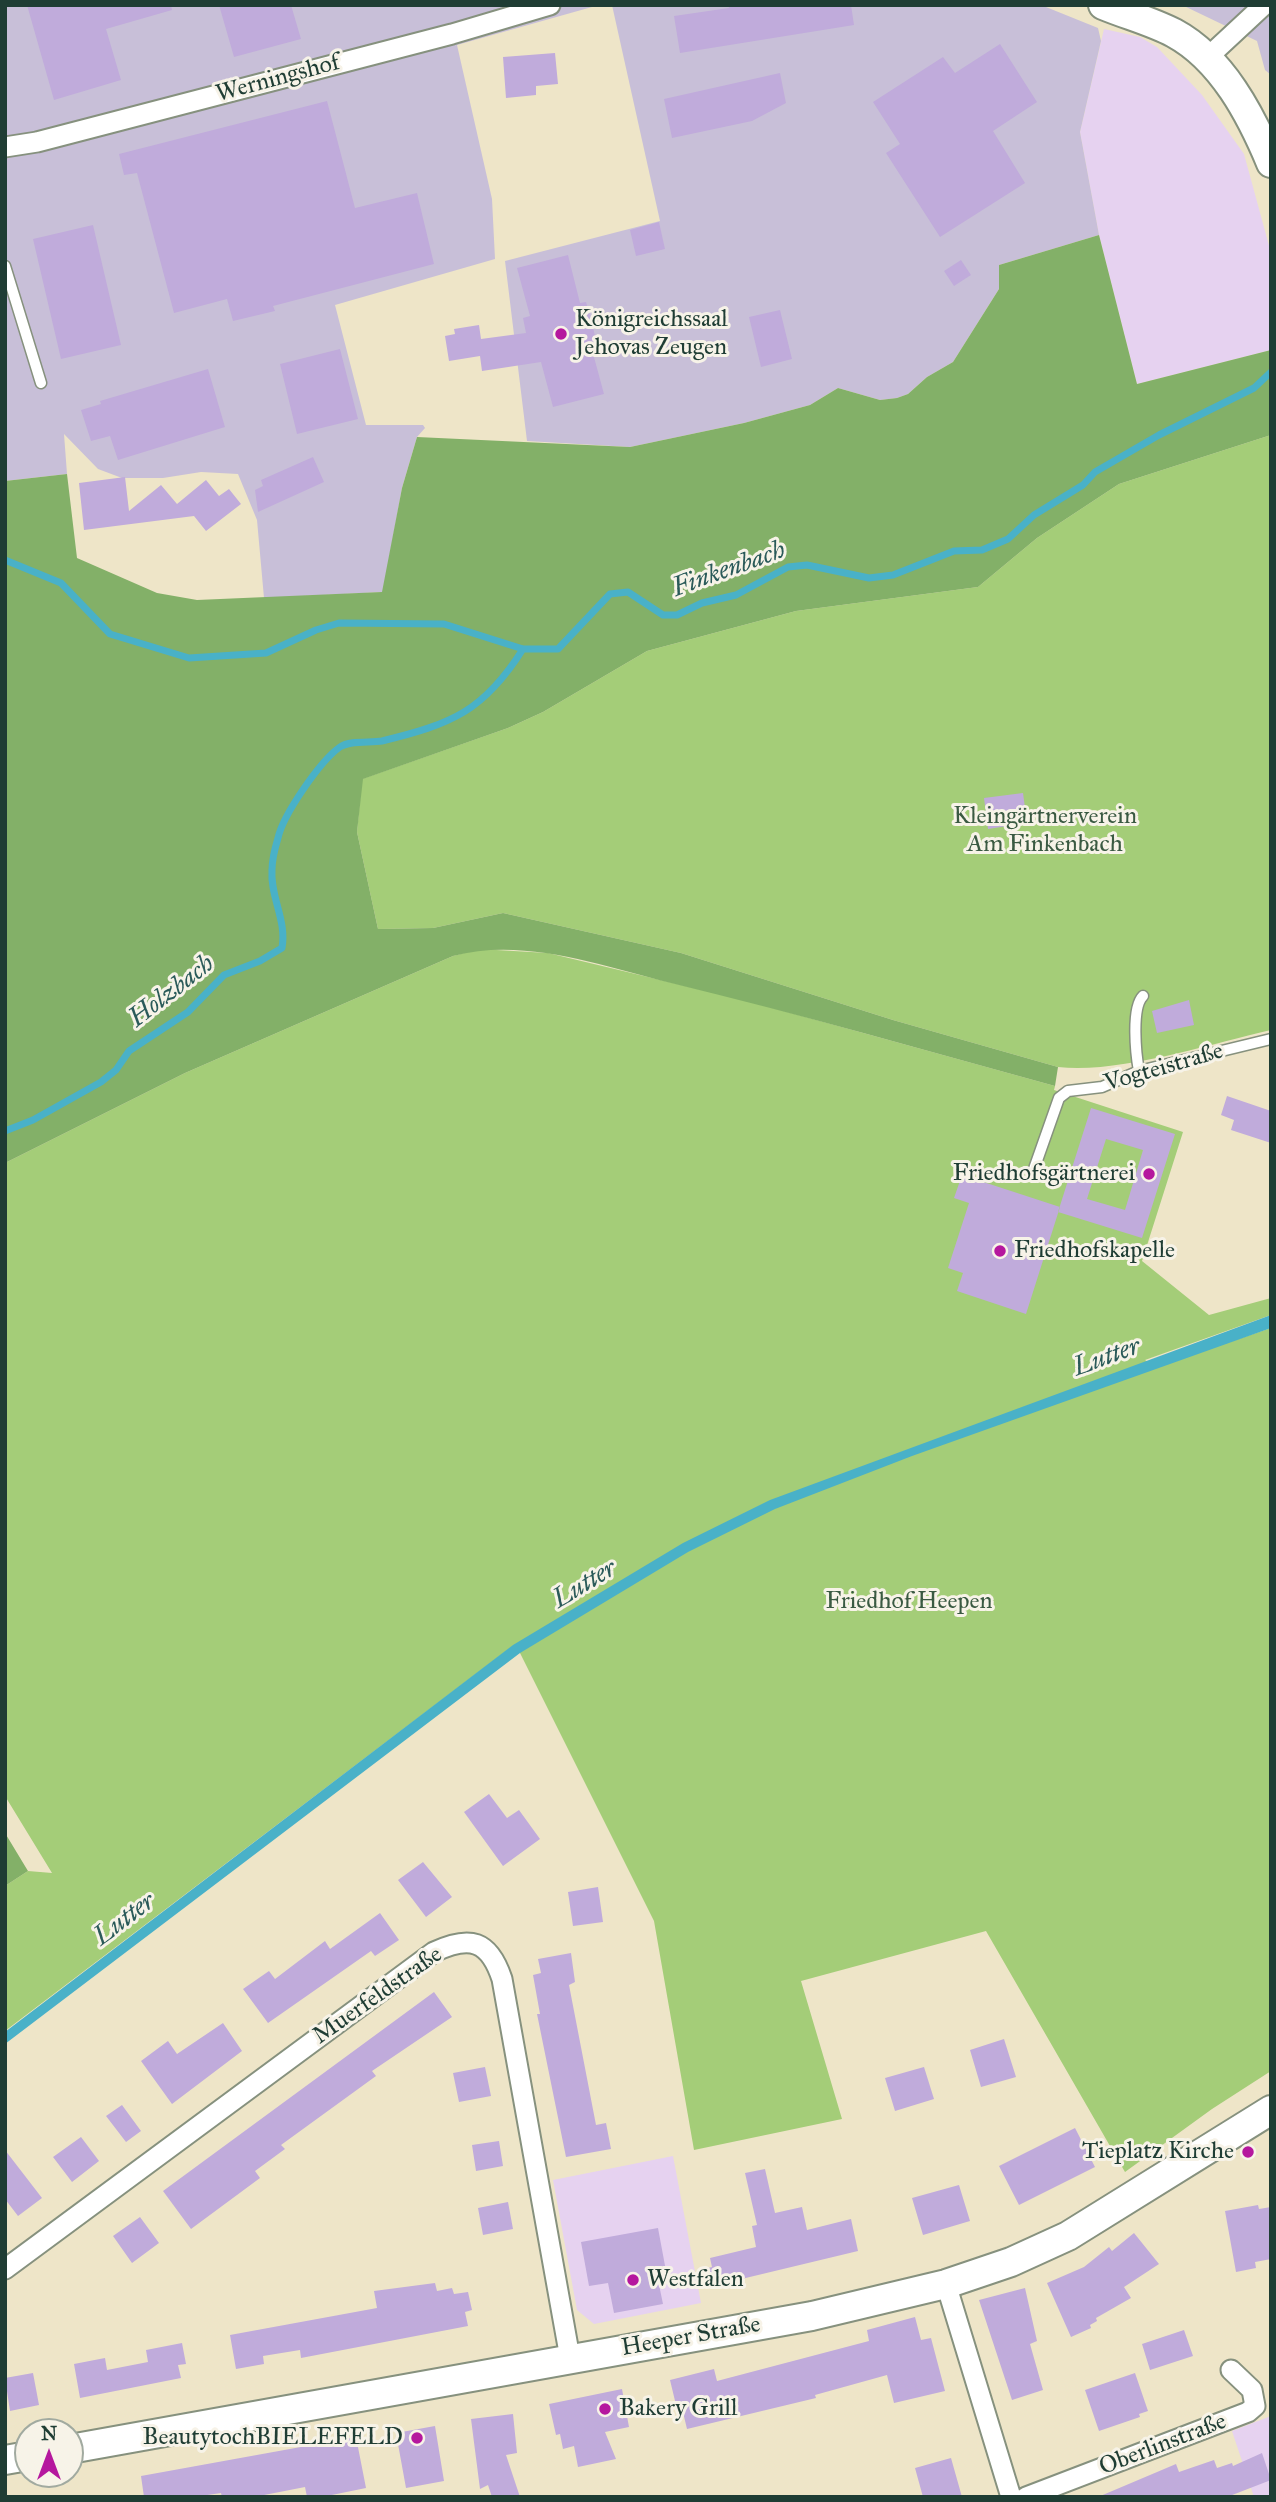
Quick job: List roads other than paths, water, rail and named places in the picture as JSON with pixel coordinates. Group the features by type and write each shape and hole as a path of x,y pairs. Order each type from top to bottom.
{"main road":[{"path":"1103,5 1176,34 1207,58 1242,105 1271,163"},
{"name":"Heeper Straße","path":"84,2446 846,2310 946,2284 1011,2262 1068,2236 1271,2110"}],"street":[{"name":"Werningshof","path":"5,147 37,142 426,41 550,5"},
{"path":"1207,58 1264,5"},
{"name":"Muerfeldstraße","path":"5,2269 434,1952 450,1944 480,1944 491,1952 502,1979 570,2358"},
{"path":"946,2284 1011,2497"},
{"name":"Oberlinstraße","path":"1026,2497 1248,2412 1255,2406 1252,2390 1231,2370"}],"lane":[{"path":"5,266 41,383"},
{"path":"1139,1072 1136,1049 1137,1003 1143,996"},
{"name":"Vogteistraße","path":"1034,1169 1059,1098 1068,1091 1102,1087 1139,1072 1271,1039"}],"water":[{"path":"1271,1315 1271,1328 912,1456 775,1509 688,1552 520,1653 5,2044 5,2032 513,1645 683,1543 770,1500"}],"waterway":[{"name":"Finkenbach","path":"5,560 61,583 110,634 189,658 266,653 316,630 339,623 444,624 523,649 558,649 610,594 628,592 663,615 677,615 702,603 736,595 788,567 807,565 869,578 893,575 954,551 982,550 1008,539 1034,515 1083,485 1095,472 1159,435 1254,388 1271,372"},
{"name":"Holzbach","path":"5,1131 33,1120 101,1082 116,1070 129,1051 188,1012 224,975 260,961 282,948 282,928 273,890 273,858 281,828 313,776 332,754 344,745 407,735 464,712 494,687 523,649"}],"place":[{"name":"Königreichssaal Jehovas Zeugen","path":"561,334"},
{"name":"Friedhofsgärtnerei","path":"1149,1174"},
{"name":"Friedhofskapelle","path":"1000,1251"},
{"name":"Tieplatz Kirche","path":"1248,2152"},
{"name":"Westfalen","path":"633,2280"},
{"name":"Bakery Grill","path":"605,2409"},
{"name":"BeautytochBIELEFELD","path":"417,2438"}],"park label":[{"name":"Kleingärtnerverein Am Finkenbach","path":"1045,831"},
{"name":"Friedhof Heepen","path":"909,1602"}],"water label":[{"name":"Lutter","path":"1107,1358"},
{"name":"Lutter","path":"585,1585"},
{"name":"Lutter","path":"125,1920"}]}
